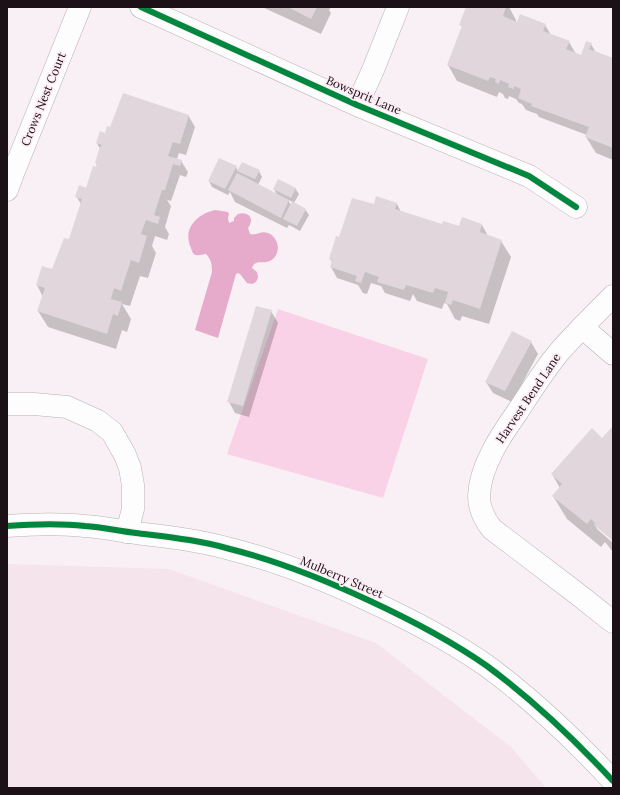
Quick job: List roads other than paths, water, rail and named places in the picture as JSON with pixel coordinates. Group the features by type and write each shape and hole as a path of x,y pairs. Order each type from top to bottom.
{"street":[{"name":"Crows Nest Court","path":"7,190 80,7"},
{"name":"Bowsprit Lane","path":"141,7 356,105 529,176 576,206"},
{"path":"356,105 373,70 398,7"},
{"name":"Harvest Bend Lane","path":"613,296 582,327 560,352 540,378 499,438 483,474 479,496 480,509 484,520 492,529 576,592 613,622"},
{"path":"582,327 613,354"},
{"path":"7,404 67,406 98,421 112,432 125,455 130,468 133,485 133,508 126,532"},
{"name":"Mulberry Street","path":"7,526 54,524 86,526 185,539 236,551 284,565 332,583 401,615 445,639 486,666 559,725 579,744 613,781"}]}
